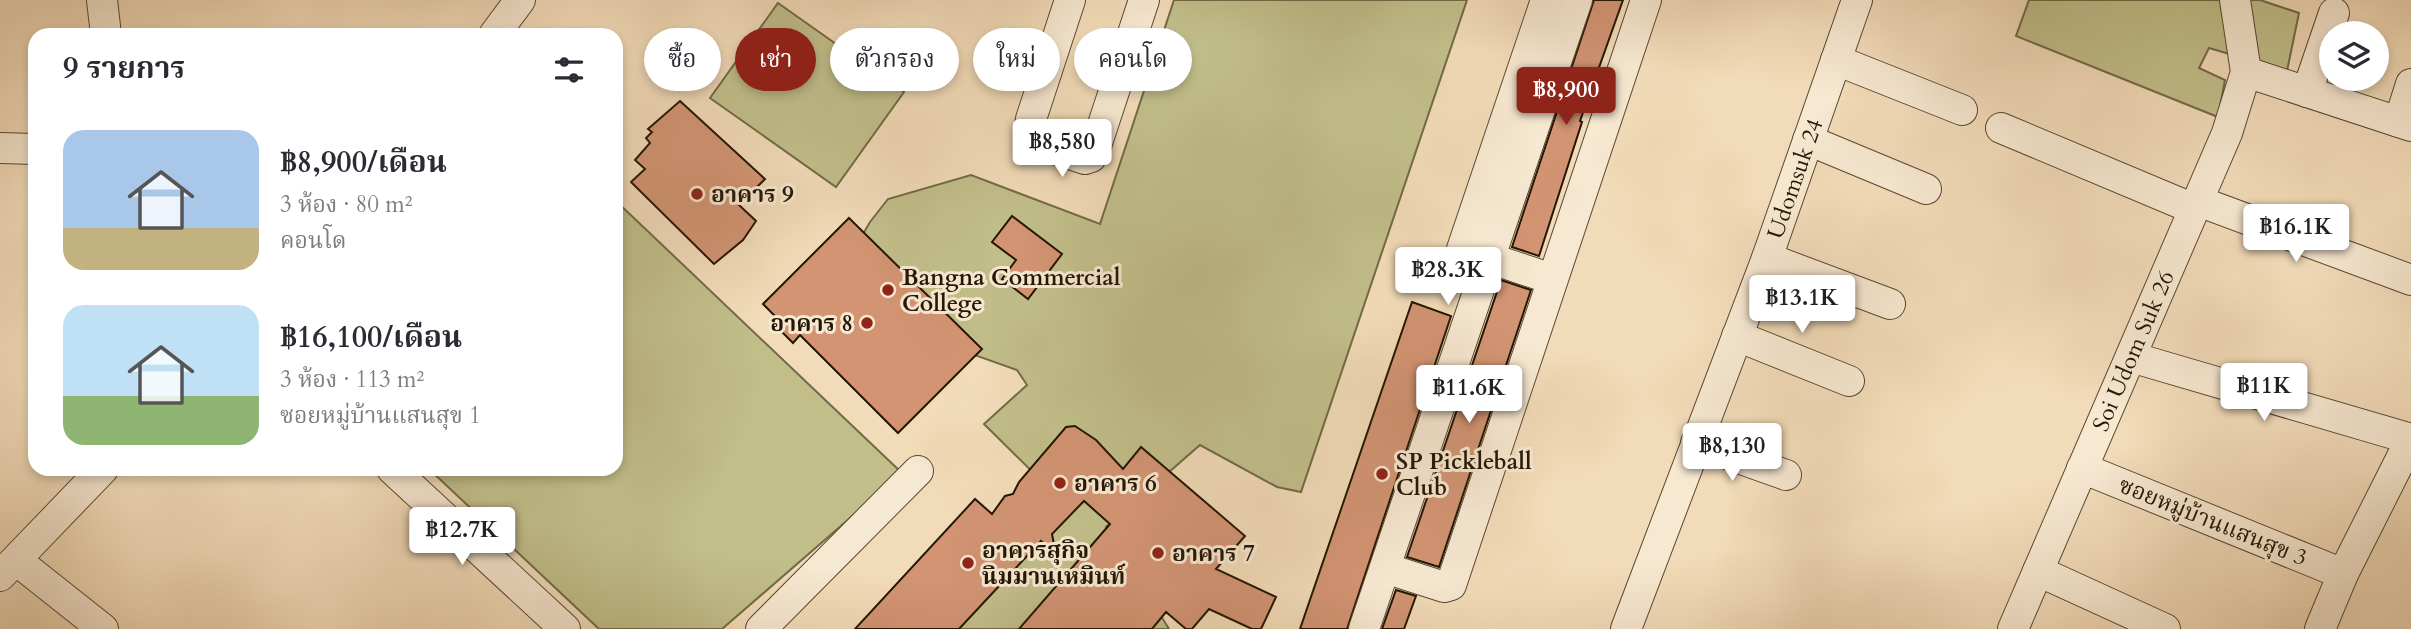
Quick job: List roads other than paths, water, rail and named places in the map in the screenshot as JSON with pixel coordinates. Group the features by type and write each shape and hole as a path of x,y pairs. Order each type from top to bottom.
{"street":[{"path":"102,0 105,28"},
{"path":"499,28 520,0"},
{"path":"1070,0 1031,119 1029,135 1037,143 1078,159 1091,157 1095,149 1144,0"},
{"path":"1546,0 1462,249 1552,279"},
{"path":"1364,629 1577,0"},
{"path":"1385,568 1444,587 1451,585 1646,0"},
{"name":"Udomsuk 24","path":"1626,629 1767,258 1857,0"},
{"name":"Soi Udom Suk 26","path":"2013,629 2227,134 2246,72 2235,0"},
{"path":"2307,92 2334,13"},
{"path":"1836,60 1962,110"},
{"path":"2246,72 2405,124 2411,84"},
{"path":"2001,128 2196,205 2411,280"},
{"path":"1808,140 1926,189"},
{"path":"0,148 28,149"},
{"path":"1767,258 1891,304"},
{"path":"1737,336 1849,381"},
{"path":"2131,357 2411,439 2343,574 2319,629"},
{"path":"1696,443 1786,475"},
{"name":"ซอยหมู่บ้านแสนสุข 3","path":"2082,468 2343,574"},
{"path":"761,629 918,471"},
{"path":"96,476 8,568 103,629"},
{"path":"400,476 565,629"},
{"path":"2038,571 2165,629"}],"place":[{"name":"อาคาร 9","path":"697,194"},
{"name":"Bangna Commercial College","path":"888,290"},
{"name":"อาคาร 8","path":"867,323"},
{"name":"SP Pickleball Club","path":"1382,474"},
{"name":"อาคาร 6","path":"1060,483"},
{"name":"อาคาร 7","path":"1158,553"},
{"name":"อาคารสุกิจ นิมมานเหมินท์","path":"968,563"}]}
